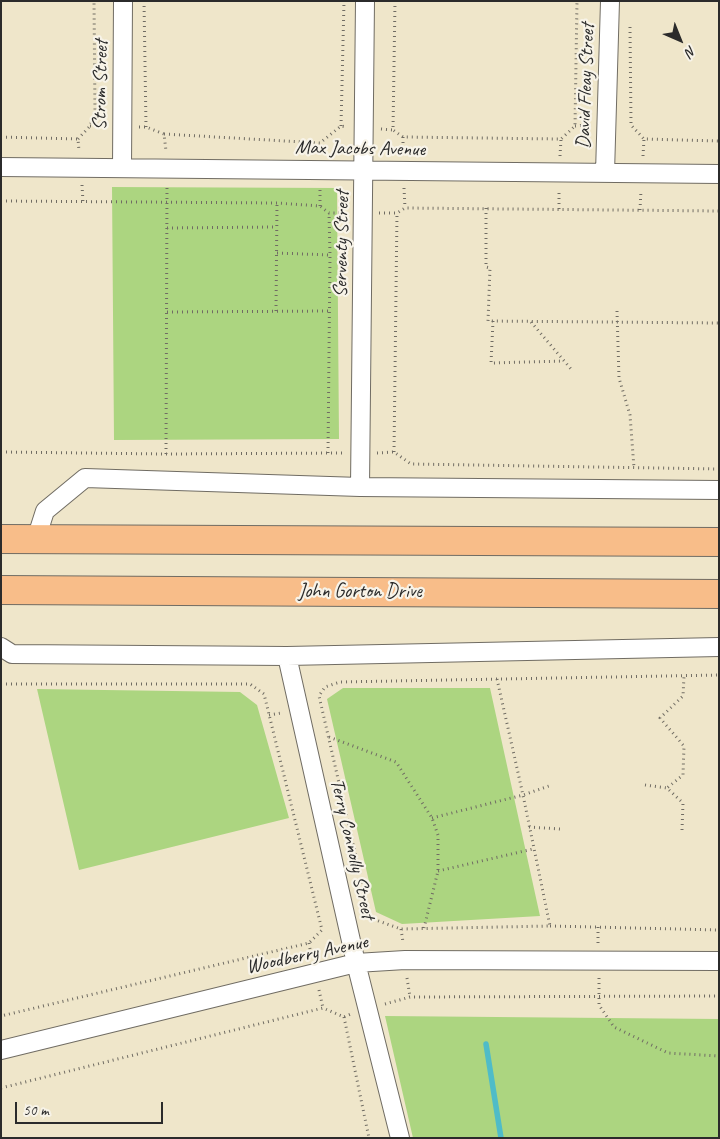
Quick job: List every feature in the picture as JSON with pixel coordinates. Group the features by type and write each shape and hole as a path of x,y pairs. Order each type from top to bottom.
{"main road":[{"path":"1,539 719,542"},
{"name":"John Gorton Drive","path":"1,590 719,594"}],"street":[{"name":"Strom Street","path":"122,168 123,1"},
{"name":"Serventy Street","path":"360,487 365,1"},
{"name":"David Fleay Street","path":"604,173 610,1"},
{"name":"Max Jacobs Avenue","path":"1,167 719,174"},
{"path":"36,539 45,511 84,478 360,487 719,490"},
{"path":"1,647 12,654 286,656 719,647"},
{"name":"Terry Connolly Street","path":"286,656 356,963 400,1138"},
{"name":"Woodberry Avenue","path":"1,1050 356,963 405,960 719,961"}],"path":[{"path":"78,139 90,126 95,111 94,1"},
{"path":"144,1 146,127 164,134 320,143 341,126 344,1"},
{"path":"395,1 393,130 403,137 561,139 575,126 577,1"},
{"path":"630,20 631,125 644,139 719,141"},
{"path":"164,134 167,169 166,454"},
{"path":"1,201 276,203 320,206 329,213 328,453"},
{"path":"276,203 276,312"},
{"path":"719,211 405,208 397,213 394,452 411,464 719,469"},
{"path":"486,208 486,268 490,268 488,321 719,323"},
{"path":"167,228 276,227"},
{"path":"276,253 330,255"},
{"path":"617,311 619,378 630,415 634,468"},
{"path":"166,312 330,312"},
{"path":"493,321 491,363 564,361"},
{"path":"531,322 571,369"},
{"path":"1,452 166,454 361,453"},
{"path":"719,675 340,682 325,688 319,696 370,918 401,929 550,926 719,930"},
{"path":"667,788 683,775 684,746 660,718 683,696 684,676"},
{"path":"496,679 523,795 550,926"},
{"path":"1,684 250,684 264,694 322,930 309,943 1,1016"},
{"path":"329,737 396,762 432,818 438,834 438,871 424,928"},
{"path":"645,785 667,788 683,803 682,830"},
{"path":"432,818 523,795 549,786"},
{"path":"529,827 560,829"},
{"path":"438,871 533,849"},
{"path":"410,997 719,996"},
{"path":"599,1005 614,1028 668,1053 719,1056"},
{"path":"1,1088 323,1008 344,1016 369,1138"}],"green space":[{"path":"112,187 337,188 339,439 114,440"},
{"path":"343,688 490,688 540,916 402,924 376,912 327,699"},
{"path":"37,689 240,692 257,705 289,818 79,870"},
{"path":"385,1016 719,1019 719,1138 413,1138"}],"waterway":[{"path":"486,1044 501,1138"}]}
